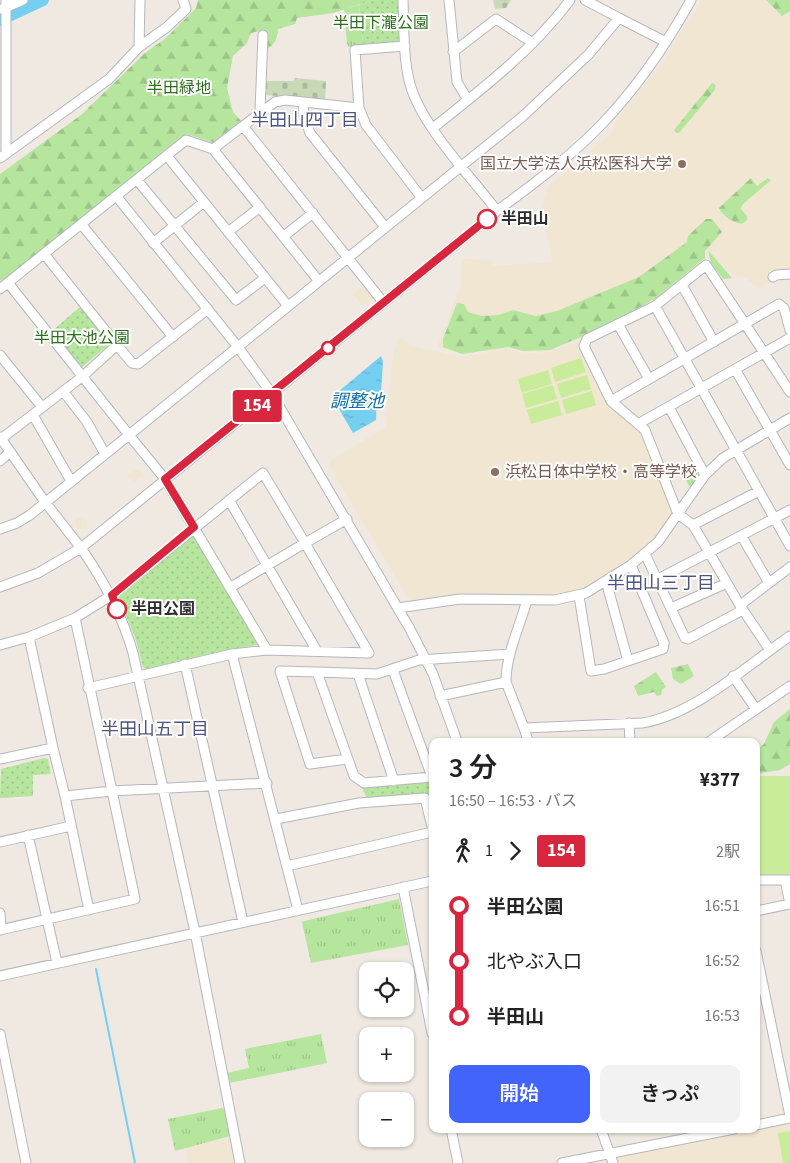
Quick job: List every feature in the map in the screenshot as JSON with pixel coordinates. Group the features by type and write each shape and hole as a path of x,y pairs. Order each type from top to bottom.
{"street":[{"path":"3,156 6,26 4,7 22,0"},
{"path":"139,47 140,0"},
{"path":"3,156 109,79 139,47 167,27 186,9 183,0"},
{"path":"403,0 411,88 420,109 497,210"},
{"path":"449,0 457,82 468,100"},
{"path":"433,128 533,43 570,0"},
{"path":"585,0 666,42"},
{"path":"0,587 38,573 81,548 497,210 555,167 600,126 640,79 666,42 690,1"},
{"path":"0,529 18,523 45,502 462,165 561,83 588,55 619,18"},
{"path":"453,52 496,19 533,43"},
{"path":"260,111 263,35"},
{"path":"406,46 355,50 359,108 373,136 421,198"},
{"path":"213,149 260,111 275,102 303,102 359,108"},
{"path":"303,102 304,116 310,133 385,227"},
{"path":"243,126 383,302"},
{"path":"0,289 9,284 188,140 213,149 318,280"},
{"path":"167,156 288,306"},
{"path":"138,180 236,300 265,278"},
{"path":"117,197 238,347 272,394 347,519 426,659 456,738"},
{"path":"153,242 204,202"},
{"path":"228,232 260,207"},
{"path":"284,236 313,213"},
{"path":"82,225 173,338"},
{"path":"45,255 132,363 138,364 208,309"},
{"path":"770,650 741,607 693,525 678,514 650,440 638,424 611,401 584,346 588,340 656,306 706,265 765,351 790,392"},
{"path":"773,278 776,275 790,274"},
{"path":"9,284 165,479 267,650"},
{"path":"682,286 714,342"},
{"path":"611,401 779,304 784,308 790,330"},
{"path":"656,306 790,546"},
{"path":"619,326 649,379"},
{"path":"638,424 790,338"},
{"path":"117,345 83,376 1,438 45,502 81,548 112,595 126,629 195,932 240,1163"},
{"path":"0,355 42,407"},
{"path":"735,369 790,465"},
{"path":"63,391 87,422 105,454"},
{"path":"669,406 705,475"},
{"path":"33,415 71,481"},
{"path":"398,608 460,599 561,600 579,596 606,581 645,554 663,536 705,475 736,450 790,418"},
{"path":"0,461 10,452"},
{"path":"0,645 29,637 75,618 112,595 263,472 369,652 267,650 232,654 88,688"},
{"path":"693,525 759,491"},
{"path":"229,500 317,651"},
{"path":"658,580 790,510"},
{"path":"231,587 347,519"},
{"path":"742,537 769,583"},
{"path":"645,554 688,639 739,612 741,607 790,567"},
{"path":"579,596 589,670 604,669 663,649 665,645 631,565"},
{"path":"606,581 628,661"},
{"path":"672,608 727,583"},
{"path":"527,738 506,682 510,654 528,600"},
{"path":"0,913 1,930 135,899 88,688 75,618"},
{"path":"524,728 658,720 680,712 790,636"},
{"path":"29,637 89,910"},
{"path":"232,654 267,783 298,910"},
{"path":"347,759 310,764 280,671 377,674 426,659 510,654"},
{"path":"185,664 243,922"},
{"path":"393,670 429,769"},
{"path":"318,672 354,776 364,783 429,777"},
{"path":"358,674 394,781"},
{"path":"733,676 756,710"},
{"path":"440,696 506,682"},
{"path":"714,738 790,686"},
{"path":"629,723 630,738"},
{"path":"0,759 53,748"},
{"path":"65,796 112,791 163,790 267,783"},
{"path":"276,819 360,803 425,798 429,815"},
{"path":"0,842 71,826"},
{"path":"287,866 429,833"},
{"path":"28,835 57,963"},
{"path":"760,880 788,880 790,904 760,911"},
{"path":"0,976 429,882"},
{"path":"403,888 429,1018"},
{"path":"760,992 790,1117 760,1123"},
{"path":"0,1034 26,1163"},
{"path":"451,1133 458,1163"},
{"path":"602,1133 613,1163"},
{"path":"562,1163 713,1133"}],"shaded area":[{"name":"国立大学法人浜松医科大学","path":"702,0 766,0 782,16 790,11 790,288 787,277 775,278 759,288 743,276 734,276 708,249 705,251 705,258 656,298 581,337 550,350 523,351 508,347 462,354 437,347 461,286 462,259 491,260 493,266 553,262 541,213 548,187 613,132 614,124 662,63"},
{"path":"363,286 373,297 367,305 364,302 362,305 353,294"},
{"name":"浜松日体中学校・高等学校","path":"399,337 414,347 462,357 507,348 522,354 550,352 578,342 609,404 643,433 668,498 672,511 670,520 644,551 601,581 576,592 556,598 491,594 450,595 410,601 330,467 330,461 386,427 393,354"},
{"path":"136,469 144,474 134,482 128,475"},
{"path":"79,517 83,517 87,523 83,529 79,529 75,525 75,521"},
{"path":"790,1124 790,1163 620,1163 618,1157 743,1133 760,1133 760,1130"},
{"path":"233,1138 238,1163 188,1163 185,1147"}],"green space":[{"name":"半田緑地","path":"198,0 373,0 333,13 297,18 295,24 278,29 275,41 266,50 265,39 268,35 265,32 259,31 251,33 247,43 233,56 227,88 233,112 241,121 214,143 187,134 11,275 0,281 0,174 81,115 145,53 166,38 196,8"},
{"name":"半田下瀧公園","path":"373,0 399,0 402,40 398,43 363,45 359,5"},
{"path":"493,0 511,0 506,8 495,9"},
{"path":"766,0 790,0 790,11 782,16"},
{"path":"359,5 363,45 349,47 347,44 344,9"},
{"path":"295,78 326,81 325,100 265,95 265,81 293,81"},
{"path":"712,83 716,85 714,91 679,133 676,133 674,130"},
{"path":"751,178 757,186 768,178 771,180 742,205 741,209 747,216 747,220 742,224 732,221 719,208"},
{"path":"706,219 712,219 722,232 705,251 705,258 656,298 581,337 550,350 523,351 508,347 462,354 443,347 443,339 457,303 464,304 468,312 482,316 498,315 513,310 536,316 557,311 639,277 687,242 688,236"},
{"path":"708,250 732,278 723,279 711,263"},
{"name":"半田大池公園","path":"81,306 111,343 81,368 52,331"},
{"path":"581,358 586,372 555,382 551,368"},
{"path":"548,370 552,384 522,393 518,379"},
{"path":"587,375 591,389 561,398 557,384"},
{"path":"553,385 557,399 526,408 522,394"},
{"path":"592,391 596,405 566,414 562,400"},
{"path":"558,401 562,415 531,424 527,410"},
{"path":"697,466 700,470 690,488 685,478"},
{"name":"半田公園","path":"193,533 259,643 257,645 231,649 146,669 143,667 135,637 118,596 119,591"},
{"path":"688,664 694,676 681,684 673,679 671,668"},
{"path":"656,672 666,687 662,690 661,695 657,696 654,692 638,696 634,686"},
{"path":"790,709 790,764 780,770 760,773 760,747 764,744 774,722"},
{"path":"44,758 48,759 51,774 33,775 33,796 0,798 1,769"},
{"path":"760,776 790,776 790,876 760,875"},
{"path":"429,781 429,793 367,798 361,786"},
{"path":"399,899 408,945 311,963 302,922"},
{"path":"321,1034 327,1063 229,1083 227,1073 249,1068 245,1049"},
{"path":"222,1108 225,1110 230,1136 175,1151 168,1119"},
{"path":"790,1131 790,1163 783,1163 778,1133"}],"water":[{"name":"調整池","path":"381,356 383,361 381,393 377,394 376,420 353,433 332,397"}],"waterway":[{"path":"0,20 43,0"},
{"path":"96,969 135,1163"}],"bus line":[{"name":"154","path":"117,609 112,595 194,527 165,479 487,219"}],"place":[{"name":"国立大学法人浜松医科大学","path":"682,164"},
{"name":"半田山","path":"487,219"},
{"name":"浜松日体中学校・高等学校","path":"495,472"},
{"name":"半田公園","path":"117,609"}],"district":[{"name":"半田山四丁目","path":"305,120"},
{"name":"半田山三丁目","path":"661,583"},
{"name":"半田山五丁目","path":"155,729"}]}
